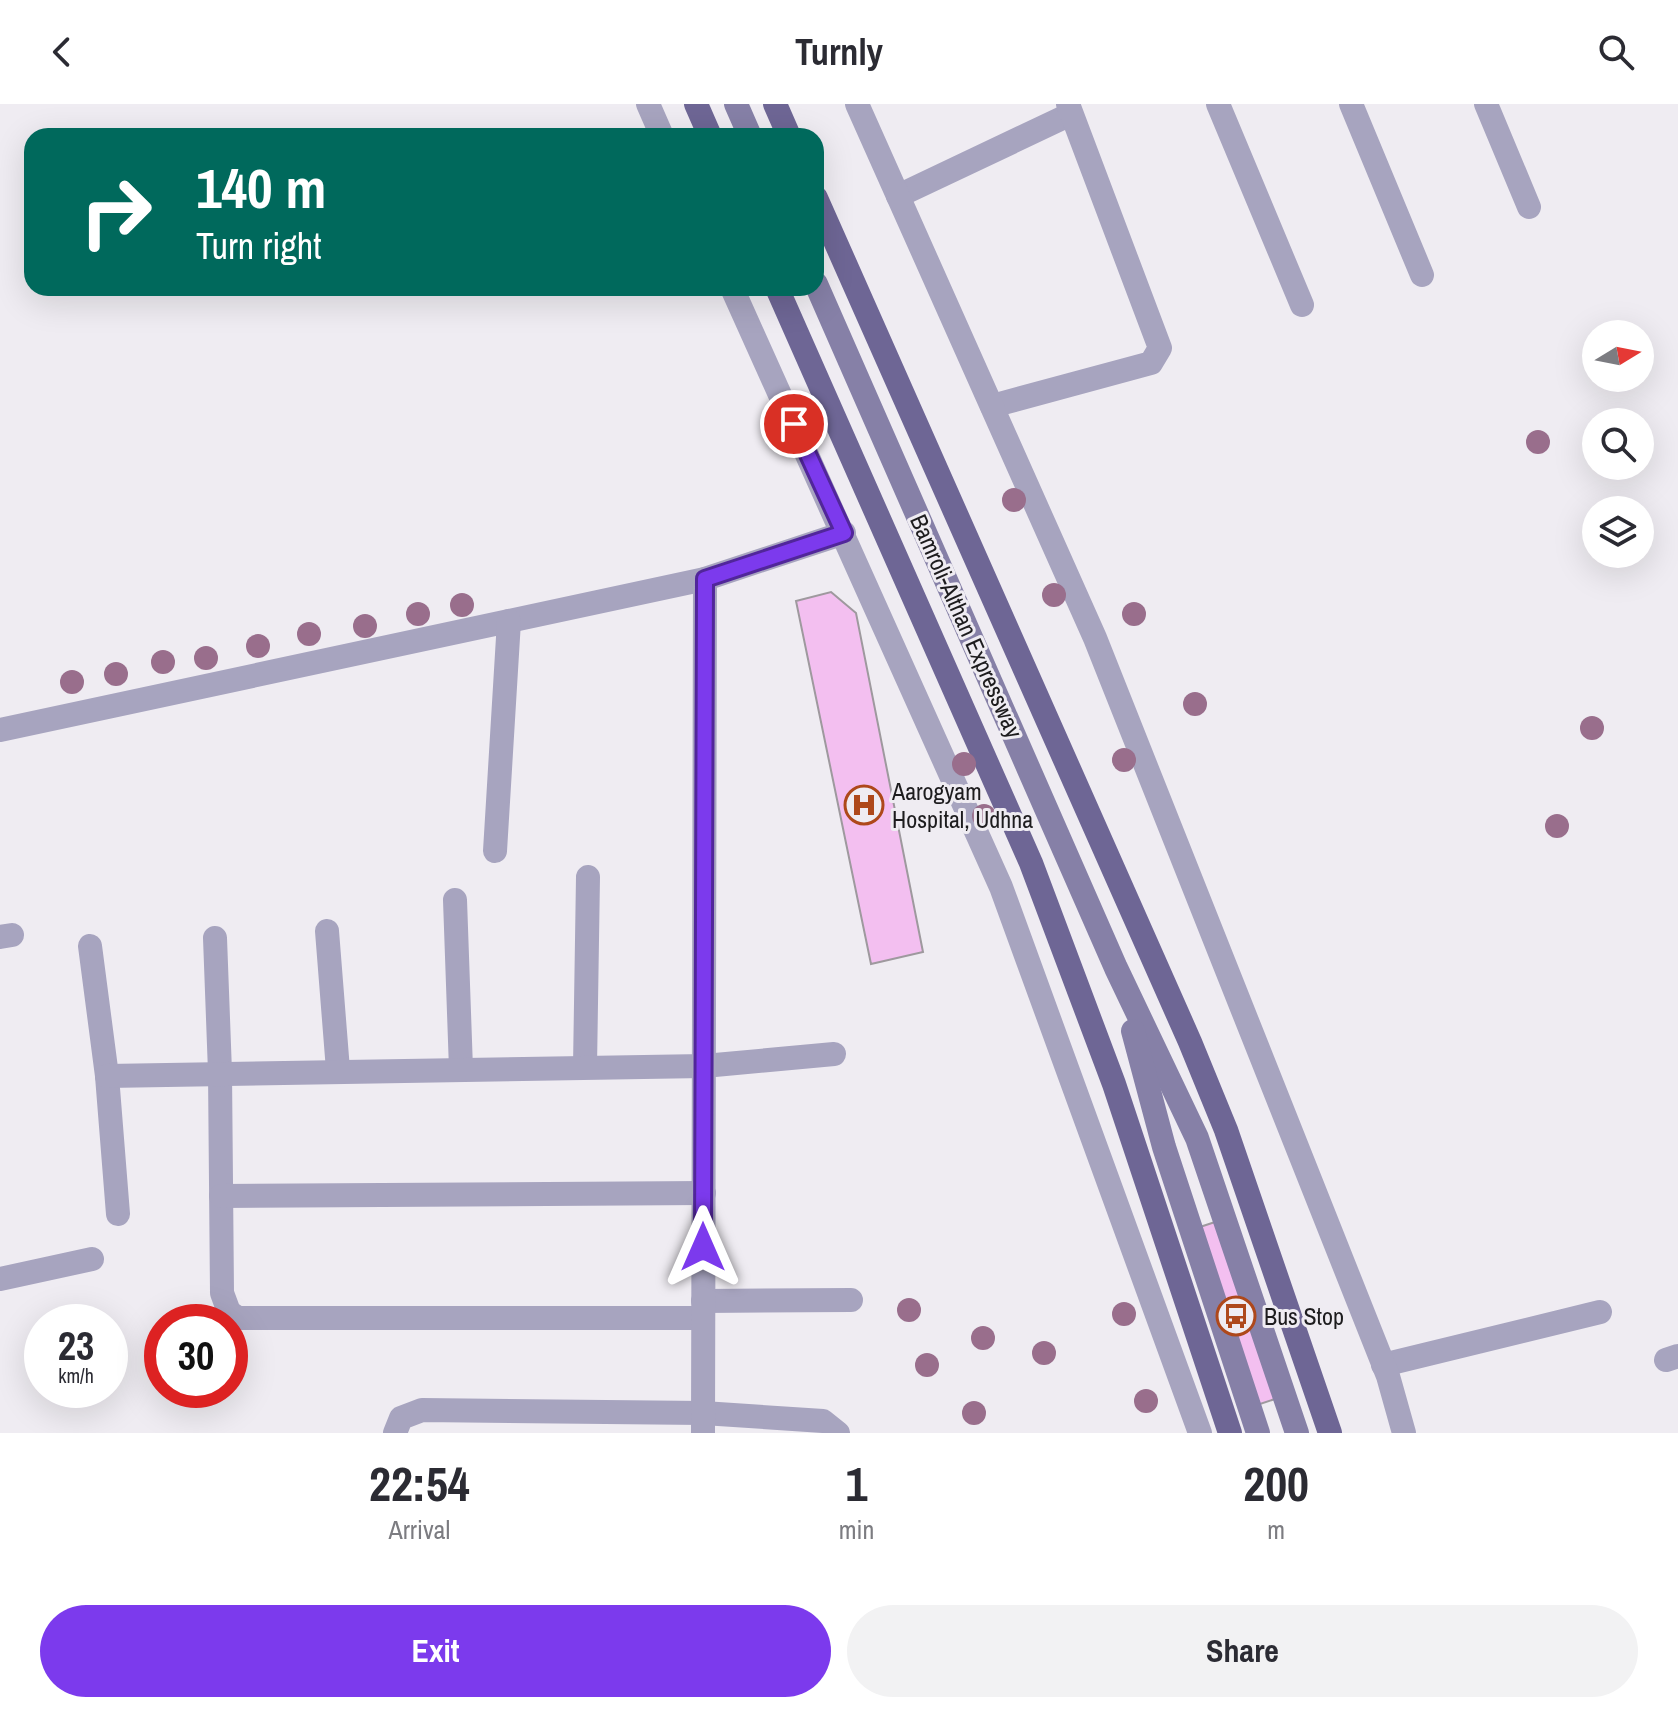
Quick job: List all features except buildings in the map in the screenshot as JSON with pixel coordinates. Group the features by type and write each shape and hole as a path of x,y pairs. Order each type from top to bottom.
{"main road":[{"path":"696,104 706,128"},
{"path":"736,104 746,128"},
{"path":"775,104 786,128"},
{"path":"824,216 1202,1072 1226,1130 1330,1433"},
{"path":"781,296 1031,863 1114,1084 1230,1433"},
{"name":"Bamroli-Althan Expressway","path":"821,296 1116,968"},
{"path":"1116,968 1164,1147 1258,1433"},
{"path":"1116,968 1197,1138 1297,1433"}],"street":[{"path":"648,104 658,128"},
{"path":"857,104 1095,638 1383,1365 1404,1433"},
{"path":"1218,104 1302,305"},
{"path":"1351,104 1422,275"},
{"path":"1486,104 1529,207"},
{"path":"898,196 1070,109 1160,348 1151,363 992,406"},
{"path":"736,296 1001,887 1200,1433"},
{"path":"0,730 705,579 844,533"},
{"path":"703,1423 705,579"},
{"path":"495,851 509,621"},
{"path":"585,1067 588,877"},
{"path":"455,900 461,1069"},
{"path":"327,931 338,1070"},
{"path":"215,938 222,1293 229,1312 238,1318 703,1309 851,1300"},
{"path":"90,946 107,1076 118,1214"},
{"path":"107,1076 704,1066 834,1054"},
{"path":"221,1196 704,1193"},
{"path":"0,1279 92,1259"},
{"path":"1383,1365 1600,1312"},
{"path":"395,1433 401,1418 422,1410 560,1422 823,1421 838,1433"}],"place":[{"name":"Aarogyam Hospital, Udhna","path":"864,805"},
{"name":"Bus Stop","path":"1236,1316"}],"route":[{"path":"703,1247 705,579 844,533 794,424"}]}
